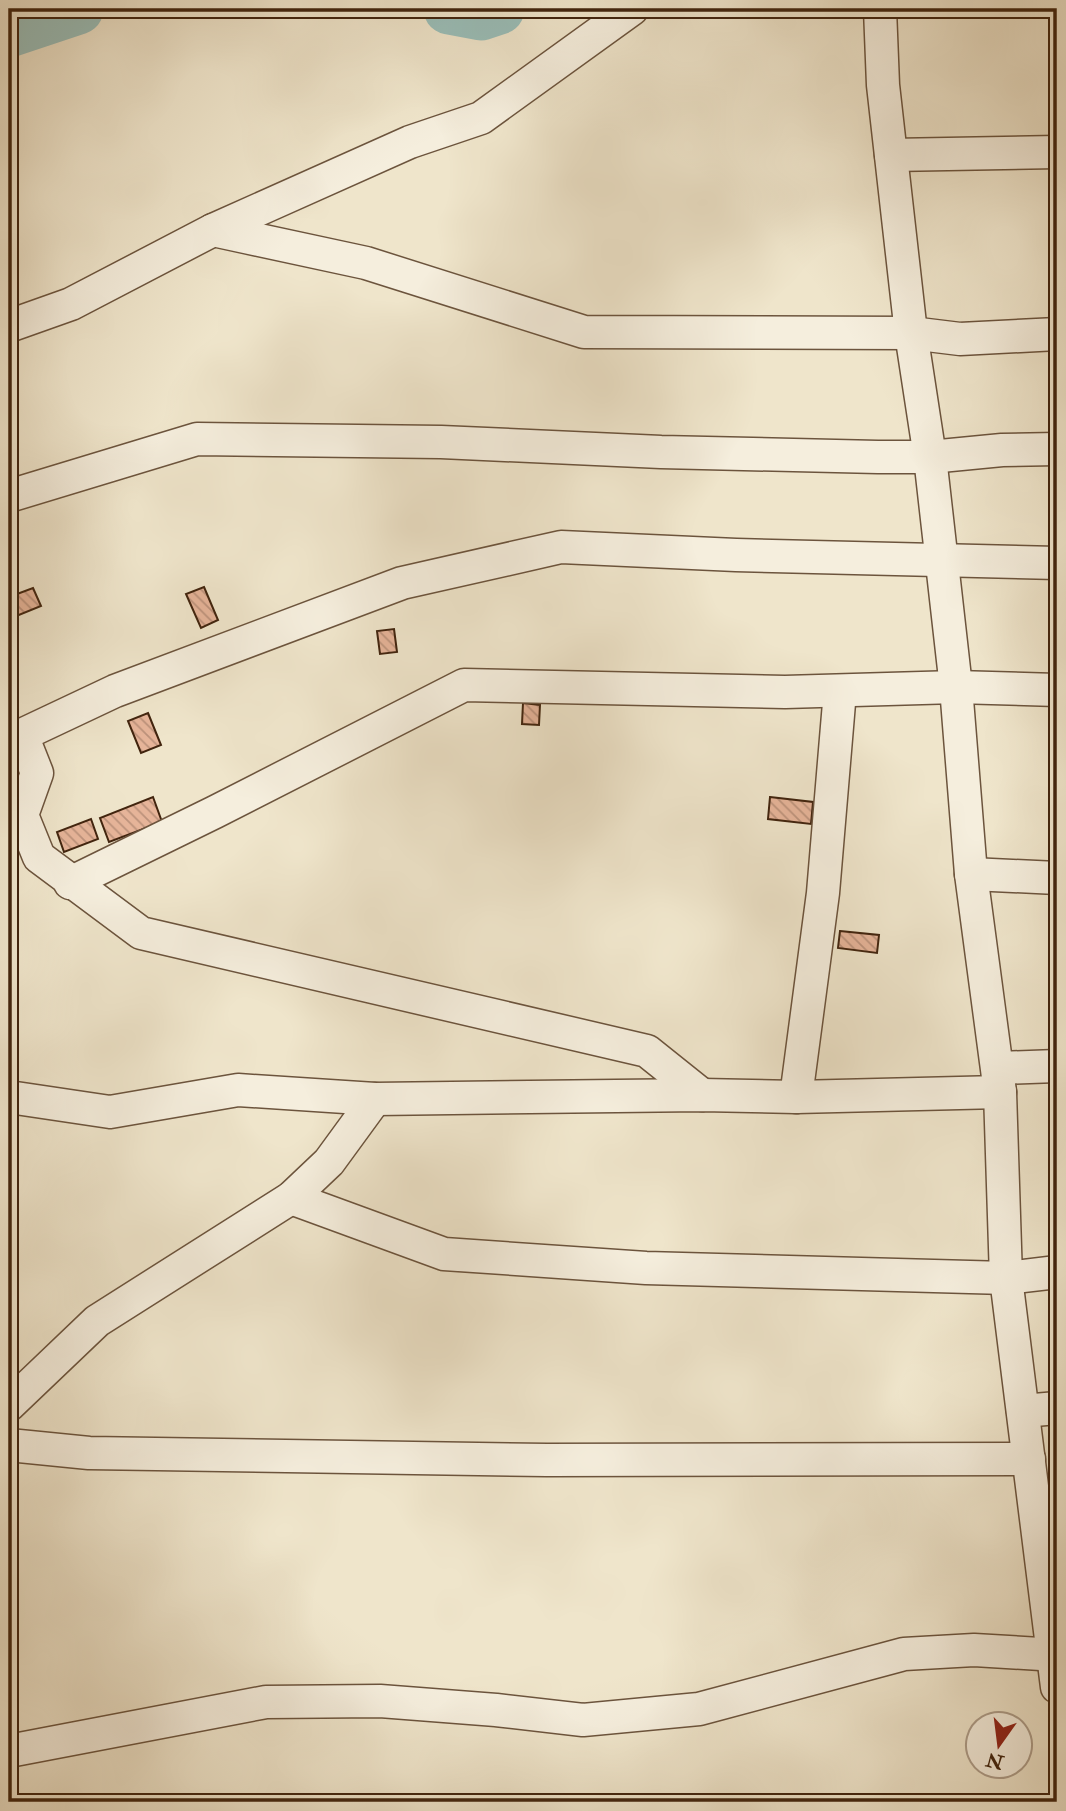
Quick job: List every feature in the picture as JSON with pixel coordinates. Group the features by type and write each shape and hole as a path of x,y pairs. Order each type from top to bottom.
{"street":[{"path":"9,326 71,304 213,230 410,142 481,118 632,9"},
{"path":"880,9 883,85 911,333 942,559 956,687 971,874 999,1080 1006,1278 1057,1687"},
{"path":"891,155 1057,152"},
{"path":"213,230 366,263 583,332 911,333 960,339 1057,334"},
{"path":"9,496 197,439 441,442 661,452 930,457 1002,450 1057,449"},
{"path":"702,1095 647,1051 141,933 70,883 39,857 22,815 37,773 15,738 115,691 402,583 561,547 736,555 1057,563"},
{"path":"70,883 215,813 464,685 771,692 956,687 1057,690"},
{"path":"796,1097 823,893 840,691"},
{"path":"971,874 1057,878"},
{"path":"9,1097 110,1112 238,1090 375,1099 702,1095 796,1097 999,1080 1057,1066"},
{"path":"9,1405 97,1321 291,1198 329,1163 375,1099"},
{"path":"291,1198 444,1254 646,1268 1006,1278 1057,1272"},
{"path":"1023,1411 1057,1408"},
{"path":"9,1446 89,1453 464,1459 1029,1459"},
{"path":"9,1751 266,1702 380,1701 583,1720 699,1709 904,1654 974,1650 1055,1655"}],"building":[{"path":"204,587 218,620 201,628 186,594"},
{"path":"33,588 41,606 9,619 9,597"},
{"path":"394,629 397,652 380,654 377,631"},
{"path":"523,703 540,705 539,725 522,724"},
{"path":"148,713 161,745 141,753 128,721"},
{"path":"153,797 162,822 109,842 100,818"},
{"path":"770,797 813,802 811,824 768,819"},
{"path":"91,819 98,839 64,852 57,832"},
{"path":"840,931 879,935 877,953 838,948"}],"waterway":[{"path":"9,32 78,9"},
{"path":"449,9 481,15 499,9"}]}
